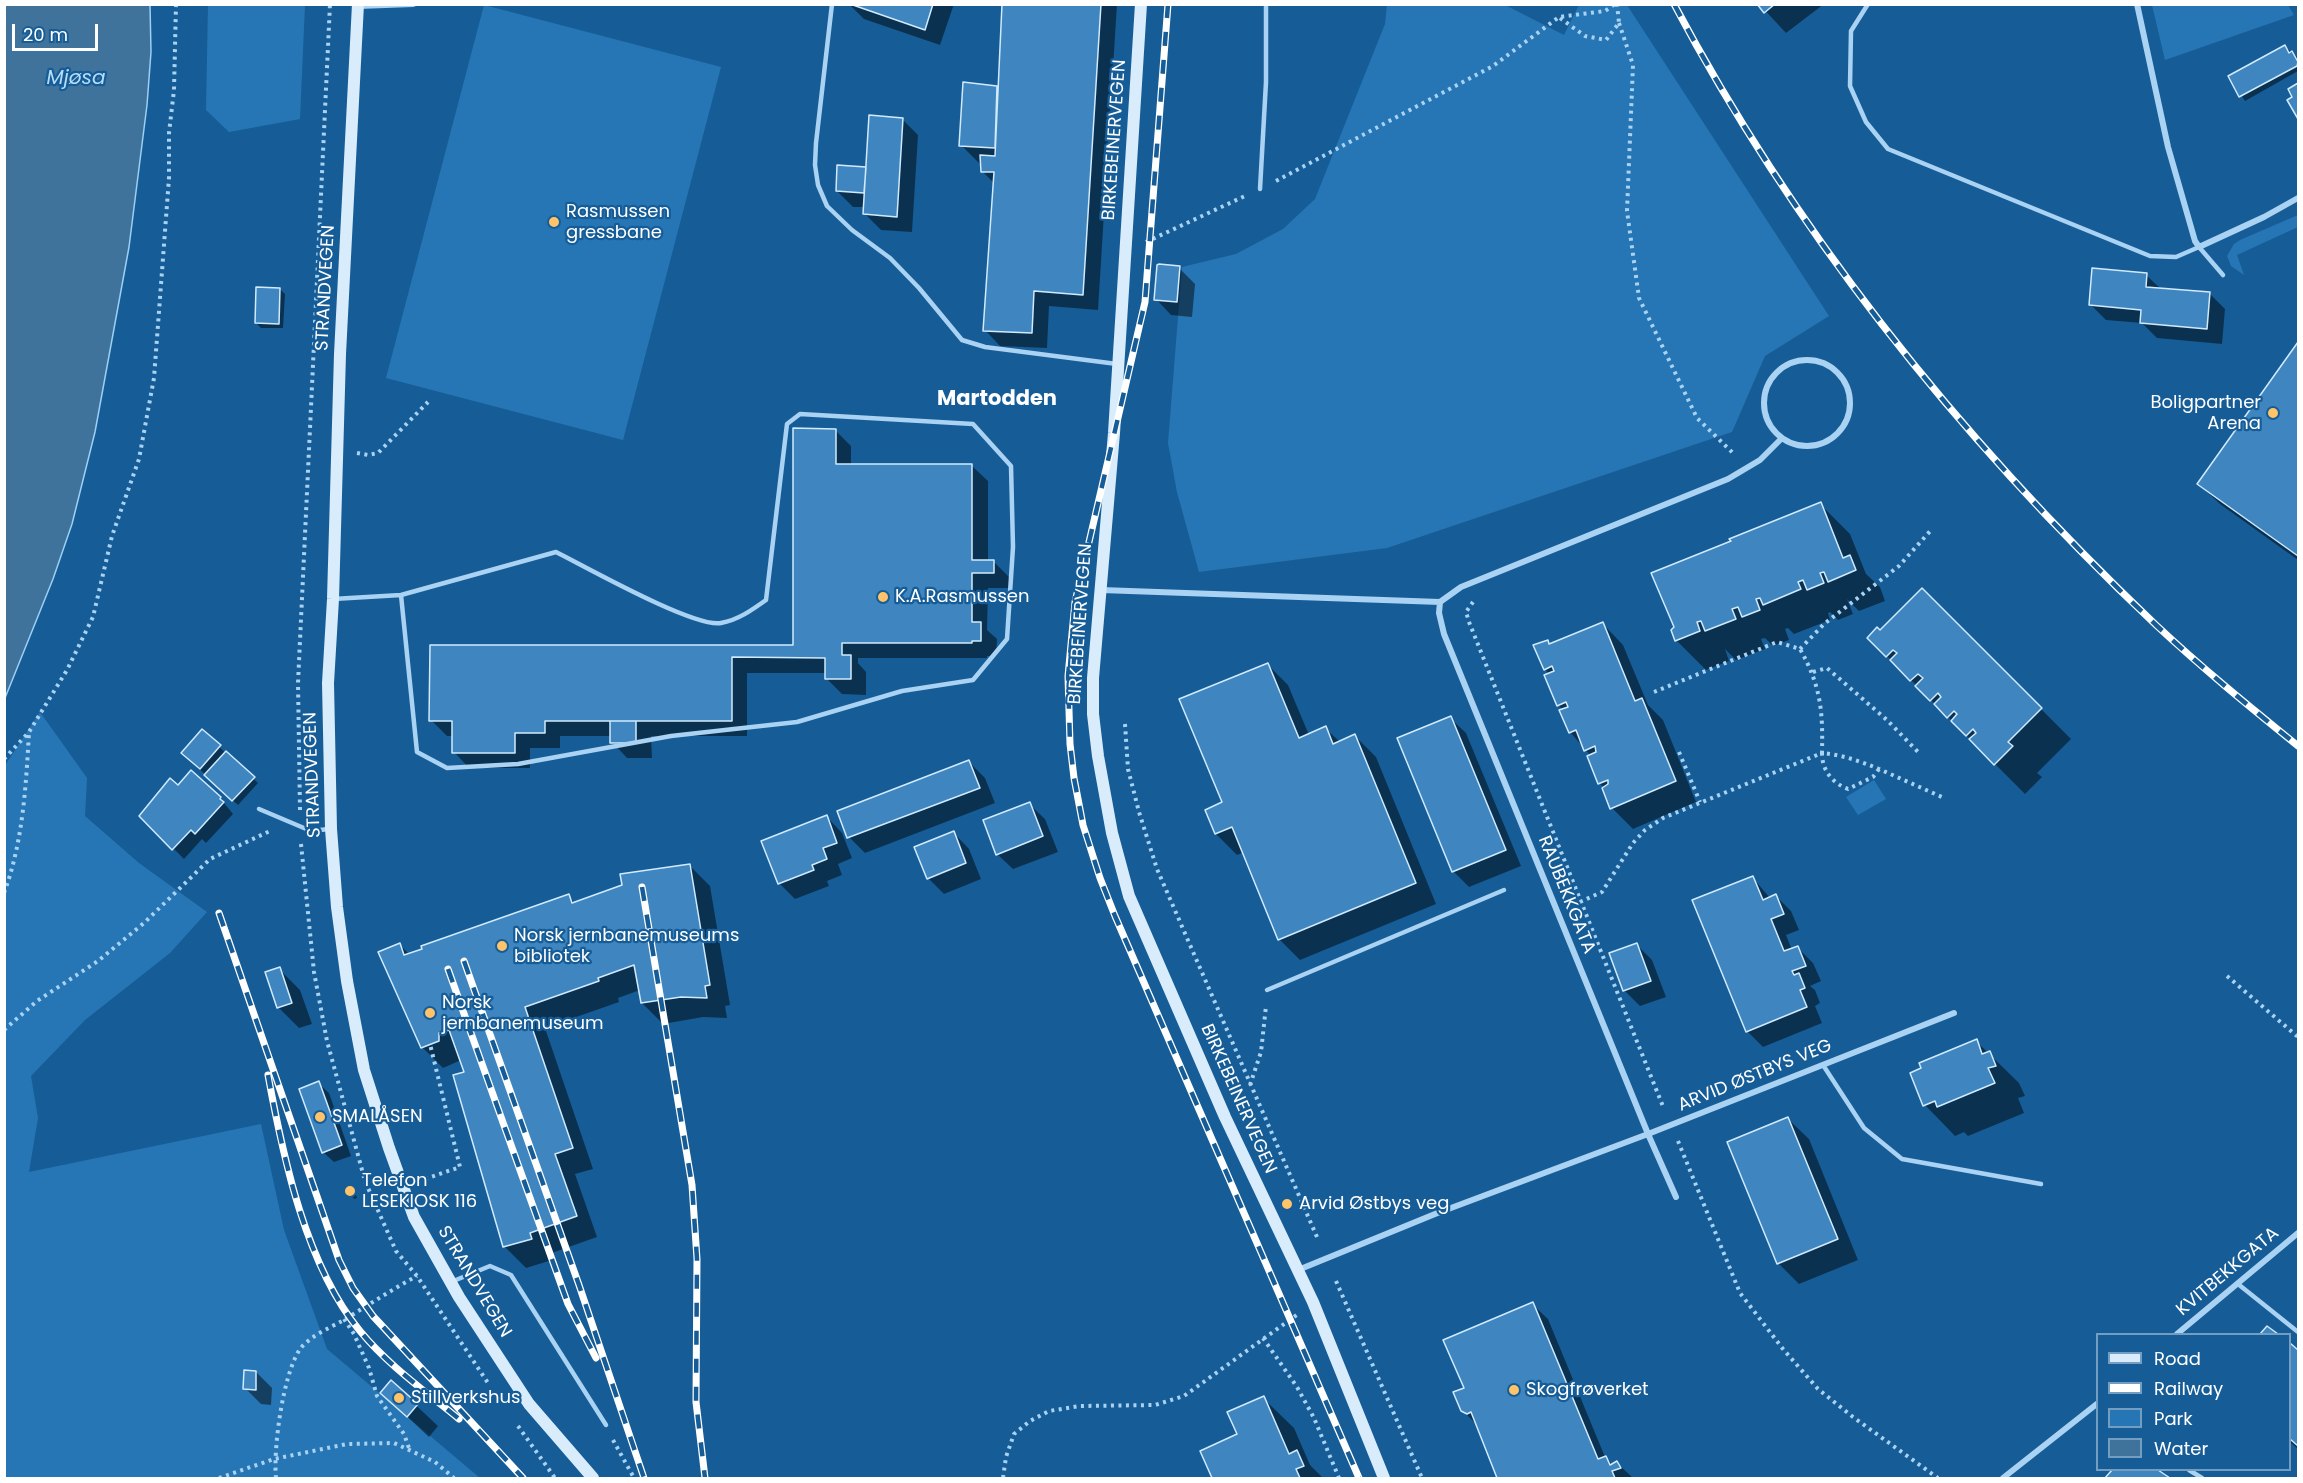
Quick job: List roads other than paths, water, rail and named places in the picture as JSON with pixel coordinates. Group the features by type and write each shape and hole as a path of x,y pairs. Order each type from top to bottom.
{"street":[{"path":"358,5 413,4"},
{"name":"BIRKEBEINERVEGEN","path":"1141,4 1119,364 1093,678 1094,725 1112,833 1130,896 1225,1117 1298,1270 1384,1479"},
{"path":"2137,4 2168,147 2199,247 2264,217 2298,198"},
{"name":"STRANDVEGEN","path":"358,5 340,354 333,598 328,683 332,829 337,907 347,981 364,1070 414,1217 450,1282 529,1404 592,1479"},
{"path":"1806,360 1829,366 1845,383 1849,394 1850,406 1846,420 1826,442 1811,446 1796,444 1782,438 1772,428 1765,414 1764,399 1773,376 1782,367 1794,362 1806,360"},
{"path":"1101,590 1440,602 1461,587 1728,479 1760,460 1782,438"},
{"name":"RAUBEKKGATA","path":"1440,602 1439,613 1444,634 1648,1134 1676,1197"},
{"name":"ARVID ØSTBYS VEG","path":"1298,1270 1435,1214 1648,1134 1954,1013"},
{"name":"KVITBEKKGATA","path":"2179,1333 2298,1233"},
{"path":"2003,1479 2096,1404"}],"lane":[{"path":"832,4 815,165 818,185 827,206 852,230 890,258 919,288 962,340 985,347 1119,364"},
{"path":"1260,189 1266,82 1266,4"},
{"path":"1869,4 1851,31 1850,86 1866,122 1888,149 2150,256 2176,257 2199,247 2223,275"},
{"path":"333,598 401,595 556,552 686,617 719,624 748,613 766,600 787,424 800,414 973,424 1011,465 1014,547 1007,639 980,672 973,680 902,691 797,722 671,736 518,764 447,768 417,752 401,595"},
{"path":"259,809 311,831 332,829"},
{"path":"1267,990 1504,890"},
{"path":"1823,1065 1864,1128 1902,1159 2041,1184"},
{"path":"450,1282 490,1266 511,1275 606,1425"},
{"path":"2238,1284 2298,1332"}],"water":[{"name":"Mjøsa","path":"5,4 150,5 151,52 147,105 129,247 95,432 72,524 53,579 5,698"}],"railway":[{"path":"1168,4 1145,302 1075,602 1068,676 1070,744 1074,778 1083,825 1115,916 1359,1478"},
{"path":"1674,4 1722,90 1775,174 1831,256 1952,411 2018,485 2156,625 2208,672 2298,746"},
{"path":"642,887 692,1185 697,1259 696,1402 705,1478"},
{"path":"219,913 339,1260 353,1288 373,1316 523,1478"},
{"path":"464,961 579,1285 644,1478"},
{"path":"448,969 568,1304 596,1358"},
{"path":"268,1075 289,1175 299,1209 311,1243 341,1305 382,1355 459,1419"}],"place":[{"name":"Rasmussen gressbane","path":"554,222"},
{"name":"Boligpartner Arena","path":"2273,413"},
{"name":"K.A.Rasmussen","path":"883,597"},
{"name":"Norsk jernbanemuseums bibliotek","path":"502,946"},
{"name":"Norsk jernbanemuseum","path":"430,1013"},
{"name":"SMALÅSEN","path":"320,1117"},
{"name":"Telefon LESEKIOSK 116","path":"350,1191"},
{"name":"Arvid Østbys veg","path":"1287,1204"},
{"name":"Skogfrøverket","path":"1514,1390"},
{"name":"Stillverkshus","path":"399,1398"}],"district":[{"name":"Martodden","path":"997,400"}]}
